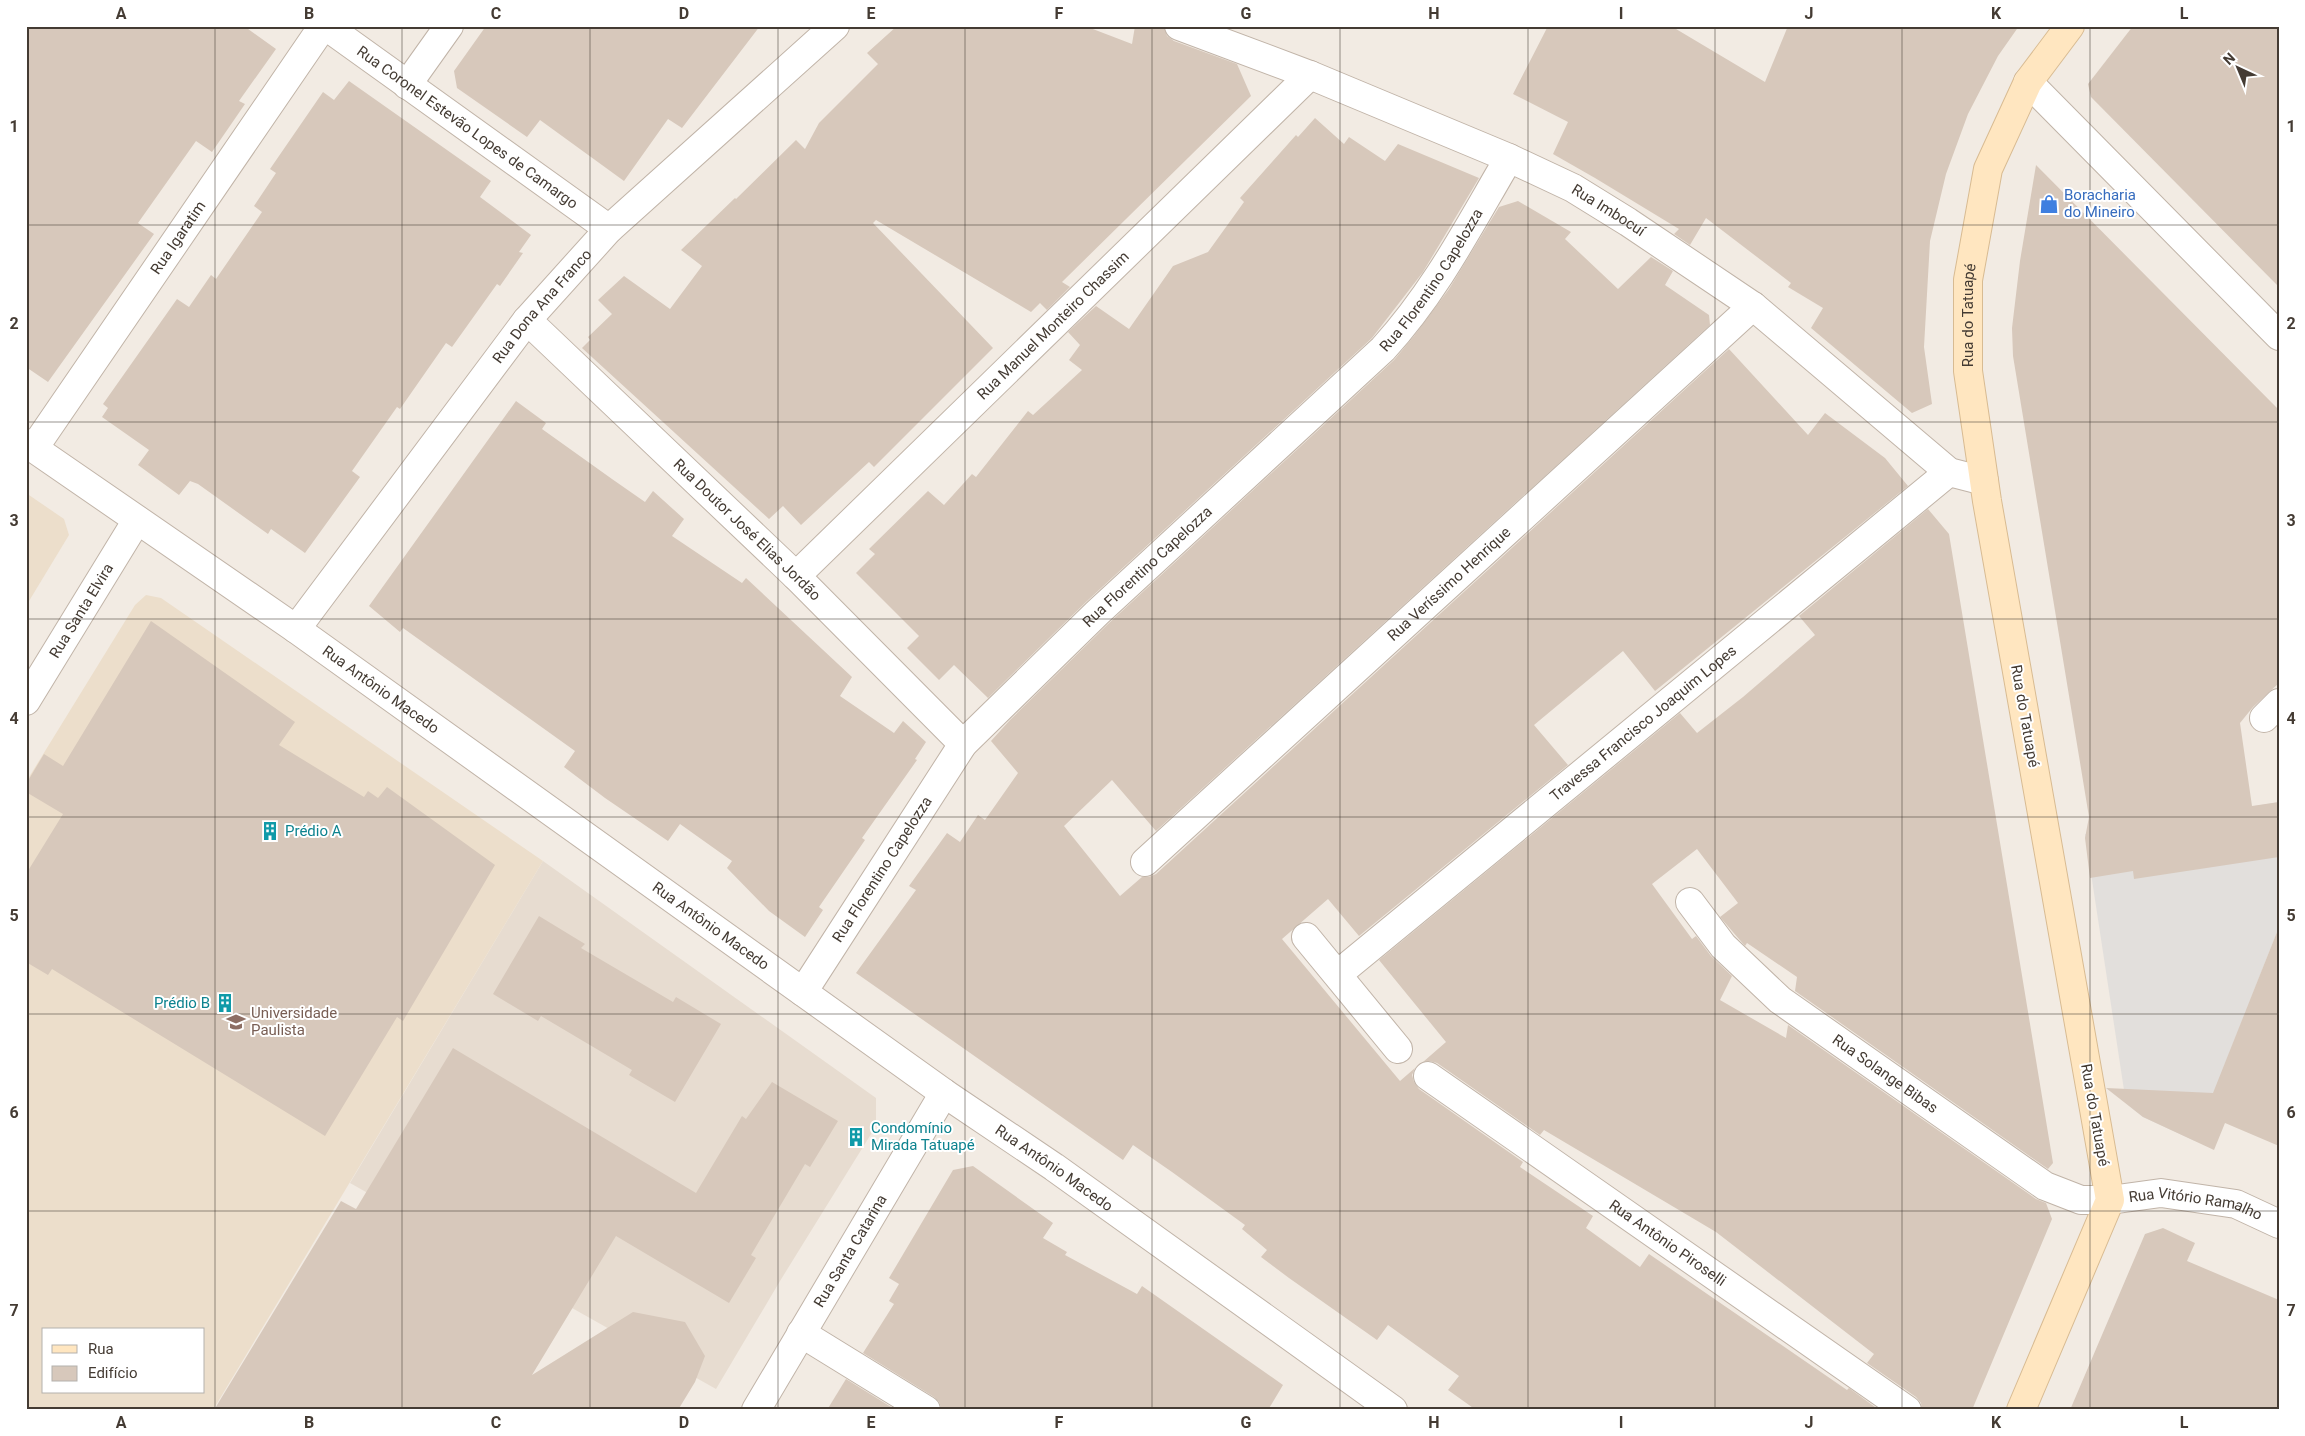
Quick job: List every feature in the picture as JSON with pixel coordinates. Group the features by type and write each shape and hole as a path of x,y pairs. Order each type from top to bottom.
{"street":[{"name":"Rua Coronel Estevão Lopes de Camargo","path":"324,26 608,229"},
{"name":"Rua Igaratim","path":"30,445 324,26"},
{"path":"407,85 448,26"},
{"name":"Rua Dona Ana Franco","path":"296,629 527,320 608,229 835,26"},
{"name":"Rua Imbocuí","path":"1179,26 1310,75 1509,158 1573,188 1628,222 1753,306 1949,472 1984,481"},
{"name":"Rua do Tatuapé","path":"2070,26 2028,82 1988,170 1968,280 1968,370 1984,481 2110,1200"},
{"name":"Rua Manuel Monteiro Chassim","path":"796,576 1310,75"},
{"path":"2028,82 2279,336"},
{"name":"Rua Florentino Capelozza","path":"803,992 963,744 1097,612 1383,348 1410,319 1439,278 1509,158"},
{"name":"Rua Veríssimo Henrique","path":"1145,862 1753,306"},
{"name":"Rua Doutor José Elias Jordão","path":"527,320 796,576 963,744"},
{"name":"Rua Antônio Macedo","path":"30,445 296,629 944,1093 1054,1168 1393,1410"},
{"name":"Travessa Francisco Joaquim Lopes","path":"1338,974 1949,472"},
{"name":"Rua Santa Elvira","path":"26,701 137,520"},
{"name":"Rua Solange Bibas","path":"1690,902 1724,946 1780,1000 2045,1186 2081,1200 2110,1200"},
{"path":"1306,937 1398,1049"},
{"name":"Rua Antônio Piroselli","path":"1428,1076 1907,1410"},
{"name":"Rua Santa Catarina","path":"756,1410 944,1093"},
{"name":"Rua Vitório Ramalho","path":"2110,1200 2161,1193 2236,1204 2279,1224"},
{"path":"2021,1410 2110,1200"},
{"path":"801,1333 926,1410"}],"shaded area":[{"path":"26,493 64,519 69,535 26,606"},
{"name":"Universidade Paulista","path":"146,595 161,598 543,861 213,1410 26,1410 26,782 135,605"},
{"path":"2279,802 2279,927 2195,1141 2143,1117 2133,1109 2124,1090 2085,834"},
{"path":"543,861 876,1098 876,1126 716,1389 350,1183"}],"building":[{"path":"26,26 244,26 276,49 239,101 245,104 212,152 196,141 138,223 154,234 48,382 26,367"},
{"path":"486,26 760,26 682,128 668,119 624,181 540,120 527,137 457,88 454,71"},
{"path":"897,26 1085,26 1132,44 1135,26 1164,26 1167,36 1174,41 1237,64 1251,96 1062,282 1070,287 1047,310 1040,303 1031,312 876,220 873,223 993,348 874,467 869,462 801,525 783,506 769,519 582,348 590,340 588,337 612,314 598,300 624,276 670,309 702,266 681,250 796,140 805,149 819,123 878,64 867,53"},
{"path":"1548,26 1671,26 1765,82 1788,26 2019,26 1998,56 1968,114 1946,174 1930,241 1924,347 1932,404 1912,413 1811,328 1823,308 1788,287 1791,283 1706,218 1690,245 1674,234 1679,229 1553,154 1568,122 1513,94"},
{"path":"2133,26 2279,26 2279,287 2091,97 2088,84"},
{"path":"349,81 491,181 480,197 531,235 519,252 523,253 500,286 497,284 452,347 446,343 400,409 397,407 352,471 360,477 305,553 271,529 268,534 198,484 190,481 179,495 138,465 149,450 102,417 108,408 103,404 177,299 189,307 211,275 216,279 262,212 254,206 276,173 270,169 323,92 334,100"},
{"path":"1315,118 1344,144 1349,137 1385,161 1398,144 1479,178 1423,272 1372,338 1086,602 988,698 954,665 939,680 907,648 919,636 856,573 875,554 869,549 928,491 944,505 972,474 976,477 1028,411 1033,415 1082,370 1069,360 1080,345 1068,332 1096,306 1129,329 1173,266 1208,252 1244,202 1240,198 1296,135 1298,137"},
{"path":"2036,165 2279,410 2279,683 2253,707 2240,723 2252,806 2279,802 2279,857 2134,879 2133,871 2090,878 2085,838 2089,817 2013,356 2012,328 2020,261"},
{"path":"1518,201 1571,232 1565,239 1618,289 1651,257 1673,271 1665,285 1709,315 1710,325 1156,831 1112,780 1064,826 1120,896 1142,877 1156,874 1729,349 1808,435 1825,413 1885,458 1908,486 1655,691 1623,651 1534,725 1568,765 1359,936 1328,899 1282,939 1400,1081 1415,1068 1412,1075 1419,1089 1523,1162 1520,1167 1593,1216 1586,1228 1640,1267 1649,1254 1879,1410 1476,1410 1448,1390 1459,1376 1388,1325 1377,1340 1289,1278 1261,1257 1267,1250 1242,1229 1245,1225 1172,1172 1133,1145 1123,1160 856,973 916,890 909,886 947,833 960,842 978,815 985,820 1018,773 991,741 1108,624 1394,360 1449,289 1499,207"},
{"path":"516,401 546,423 542,429 612,479 645,502 653,491 684,519 672,536 742,583 746,578 852,677 840,696 894,733 903,721 926,742 915,759 917,760 862,838 865,840 819,907 823,910 805,937 769,911 727,868 732,861 680,824 668,841 605,798 564,767 575,751 403,628 400,632 369,606"},
{"path":"1928,509 1949,534 2053,1163 2048,1169 1795,991 1797,977 1747,943 1745,946 1720,917 1738,903 1697,849 1652,884 1692,939 1696,936 1711,956 1732,976 1720,1000 1786,1038 1788,1025 2036,1199 2046,1203 2052,1219 1972,1410 1922,1410 1921,1403 1916,1397 1867,1363 1874,1354 1716,1232 1544,1130 1540,1135 1437,1063 1423,1062 1446,1042 1379,960 1680,713 1697,733 1743,697 1815,635 1799,616"},
{"name":"Prédio A","path":"151,621 295,722 279,745 364,797 368,791 378,798 387,787 495,865 403,1021 397,1017 325,1136 52,969 48,975 26,962 26,874 63,814 26,792 26,784 44,754 63,766"},
{"path":"539,916 585,944 581,948 673,1002 676,997 721,1024 675,1102 629,1075 632,1070 541,1016 538,1021 493,994"},
{"path":"2277,932 2279,1146 2225,1123 2214,1150 2143,1117 2106,1088 2213,1093"},
{"path":"453,1048 696,1193 742,1116 746,1119 772,1082 838,1121 810,1167 805,1164 751,1255 756,1258 729,1303 616,1236 532,1375 633,1312 685,1322 705,1356 695,1382 678,1410 214,1410 341,1201 356,1209"},
{"path":"973,1166 1053,1223 1043,1238 1067,1252 1065,1255 1137,1294 1142,1286 1283,1385 1268,1410 942,1410 939,1402 934,1397 863,1353 894,1304 889,1301 899,1284 889,1278 953,1170"},
{"path":"2163,1228 2195,1243 2187,1261 2279,1300 2279,1410 2070,1410 2145,1234"},
{"path":"846,1379 896,1410 827,1410"}],"place":[{"name":"Boracharia do Mineiro","path":"2049,204"},
{"name":"Prédio A","path":"270,831"},
{"name":"Prédio B","path":"225,1003"},
{"name":"Universidade Paulista","path":"236,1022"},
{"name":"Condomínio Mirada Tatuapé","path":"856,1137"}]}
